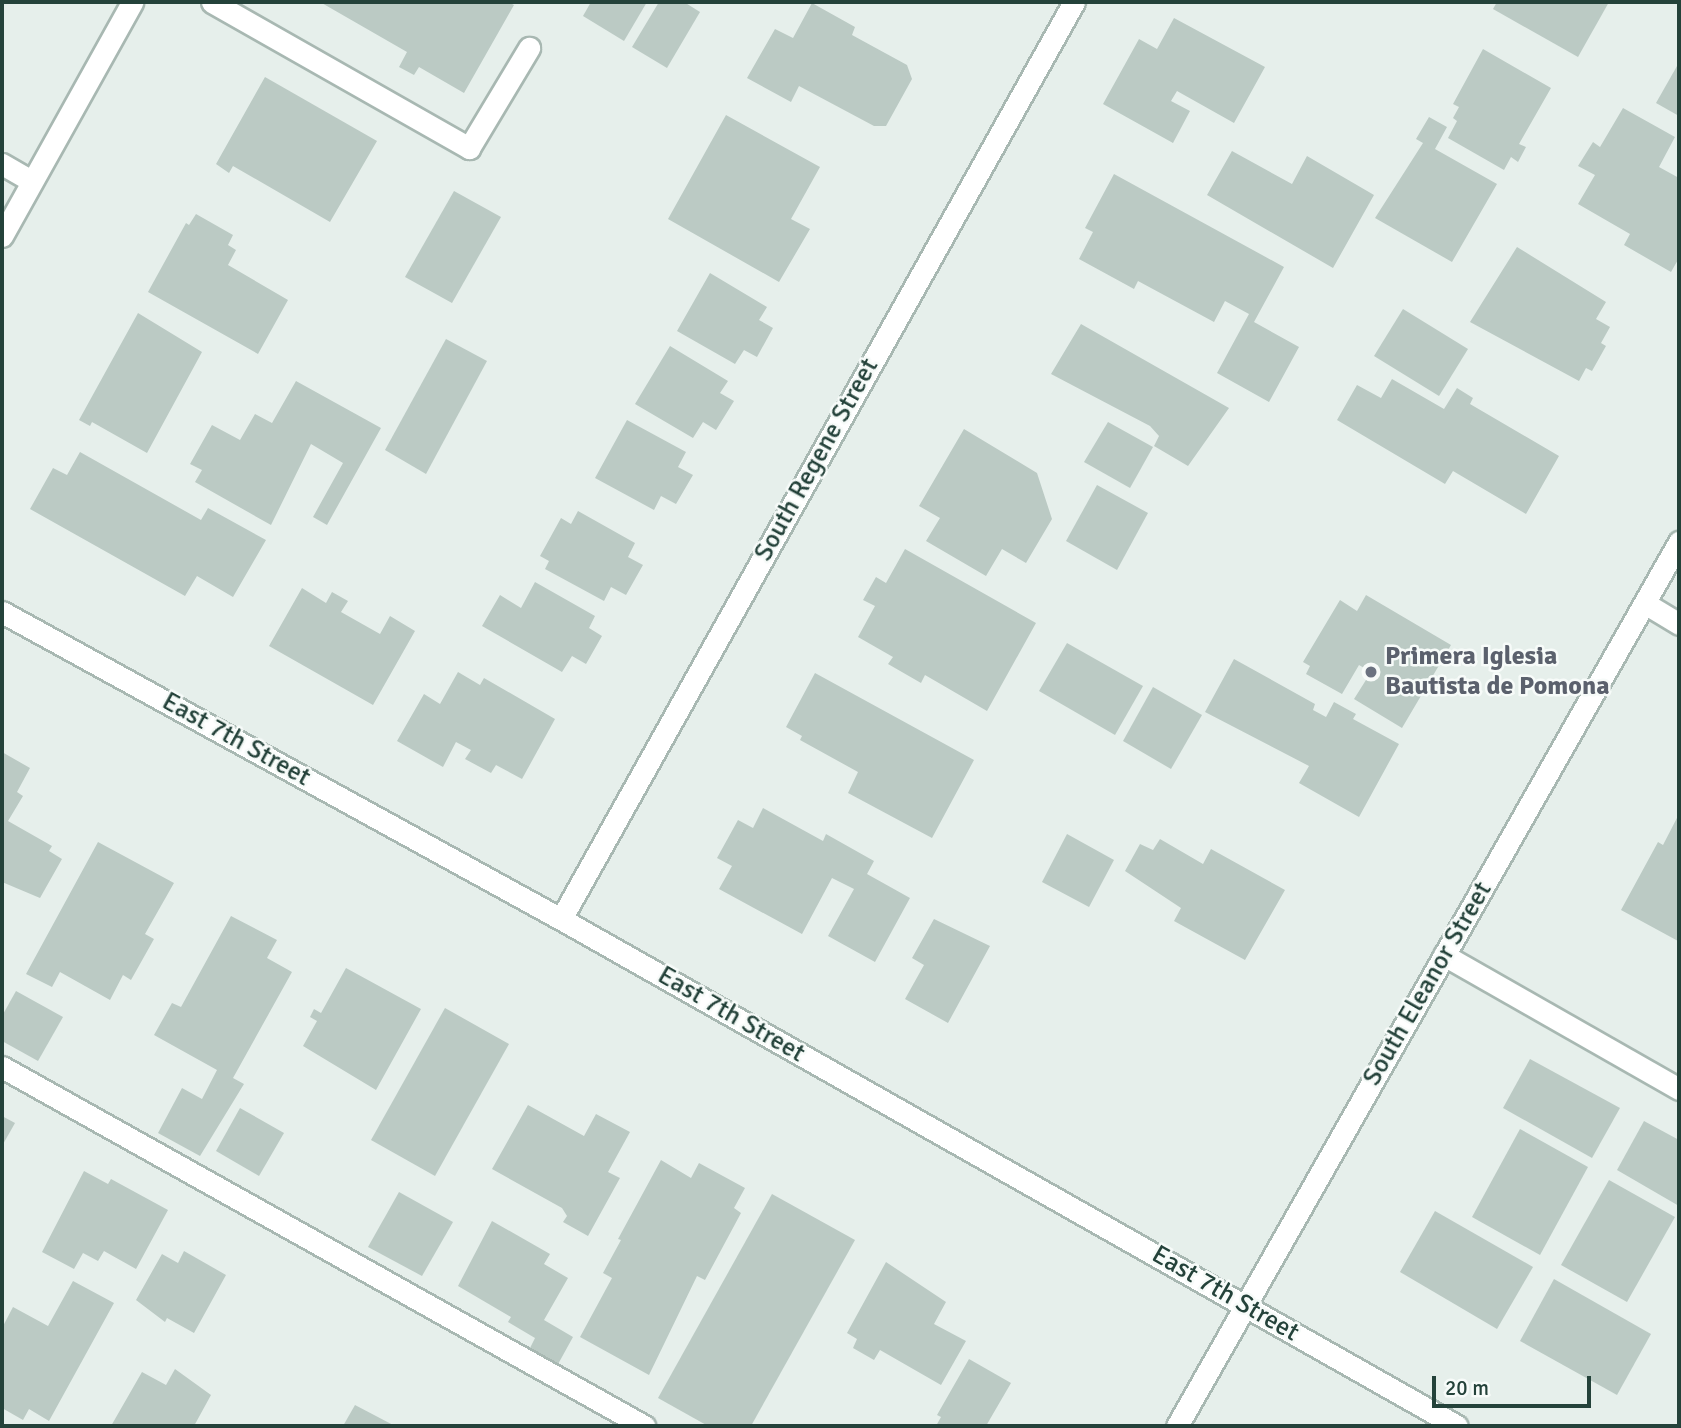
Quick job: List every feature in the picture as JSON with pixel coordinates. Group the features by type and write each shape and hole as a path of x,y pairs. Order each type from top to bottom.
{"street":[{"path":"2,236 132,2"},
{"path":"212,2 470,148 529,48"},
{"name":"South Regene Street","path":"561,919 1074,2"},
{"path":"2,164 32,181"},
{"name":"South Eleanor Street","path":"1177,1426 1243,1305 1646,604 1679,542"},
{"path":"1646,604 1679,624"},
{"name":"East 7th Street","path":"2,612 561,919 1457,1426"},
{"path":"1444,955 1679,1089"},
{"path":"2,1067 644,1426"}],"building":[{"path":"320,2 508,2 514,5 464,93 419,67 414,75 399,67 407,52"},
{"path":"591,2 647,2 624,41 583,16"},
{"path":"659,2 684,2 700,12 667,68 632,47"},
{"path":"1497,2 1609,2 1578,57 1493,9"},
{"path":"812,3 855,27 852,35 907,65 912,79 886,126 874,126 799,86 791,102 747,78 775,29 793,38"},
{"path":"1174,18 1265,67 1234,123 1177,91 1171,101 1190,111 1173,143 1103,104 1139,39 1157,49"},
{"path":"1483,49 1551,88 1519,144 1526,147 1518,162 1511,157 1504,170 1448,138 1457,121 1453,118 1459,107 1453,104"},
{"path":"1677,66 1679,67 1679,116 1656,103"},
{"path":"265,77 377,141 330,222 233,166 229,173 216,164"},
{"path":"1623,108 1675,137 1659,167 1679,178 1679,258 1671,272 1624,245 1630,234 1578,204 1595,175 1578,166 1593,142 1600,147"},
{"path":"726,115 820,167 791,219 810,229 779,282 668,219"},
{"path":"1429,117 1447,127 1435,149 1497,184 1452,262 1375,218 1423,143 1416,139"},
{"path":"1232,151 1292,184 1307,156 1374,195 1333,268 1207,195"},
{"path":"1114,174 1284,267 1254,322 1299,347 1269,402 1217,373 1249,314 1225,301 1214,322 1138,281 1134,289 1079,259 1093,232 1085,228"},
{"path":"454,191 501,217 452,303 405,277"},
{"path":"196,214 233,235 228,245 236,250 228,265 288,300 258,354 148,292 186,223 189,225"},
{"path":"1517,247 1606,302 1596,319 1610,327 1601,343 1606,346 1592,371 1586,368 1579,381 1470,322"},
{"path":"710,273 767,307 759,320 773,328 757,357 744,350 735,364 677,331"},
{"path":"1403,309 1468,349 1439,396 1374,356"},
{"path":"138,313 202,352 147,453 92,422 90,426 79,420"},
{"path":"1081,324 1229,408 1188,466 1154,446 1159,436 1150,426 1051,374"},
{"path":"446,339 487,361 426,474 385,450"},
{"path":"670,346 728,381 720,393 734,401 716,430 703,422 693,438 635,404"},
{"path":"1392,379 1444,409 1457,388 1473,398 1470,404 1559,456 1526,514 1453,471 1445,484 1337,420 1357,385 1381,398"},
{"path":"296,381 381,428 327,525 313,517 343,463 311,444 271,525 195,482 202,470 190,464 212,425 240,440 255,414 272,423"},
{"path":"627,420 686,452 678,467 693,475 676,504 661,496 654,510 595,478"},
{"path":"1108,422 1153,447 1130,488 1084,462"},
{"path":"964,429 1037,473 1052,519 1026,563 1002,549 986,576 926,541 940,518 919,506"},
{"path":"80,452 201,520 208,508 266,540 233,597 197,576 185,596 30,509 53,468 67,475"},
{"path":"1097,485 1148,513 1117,570 1066,541"},
{"path":"578,511 635,543 628,557 643,565 626,595 611,587 604,601 545,569 549,561 540,556 561,518 571,524"},
{"path":"905,549 1036,623 987,711 925,675 921,683 888,664 893,657 858,637 875,606 863,600 876,577 886,583"},
{"path":"535,582 595,616 589,628 602,636 586,664 572,656 562,672 482,626 500,595 521,608"},
{"path":"302,588 326,603 332,592 348,601 341,612 380,634 390,616 415,631 373,705 269,646"},
{"path":"1366,595 1451,645 1402,728 1354,699 1371,672 1359,665 1342,694 1306,674 1310,666 1303,662 1340,600 1357,611"},
{"path":"1067,643 1143,686 1115,735 1039,691"},
{"path":"1234,659 1315,704 1313,710 1326,717 1334,702 1356,714 1353,719 1399,744 1359,817 1299,783 1309,766 1205,712"},
{"path":"458,672 480,685 484,678 555,719 522,779 496,765 491,773 465,759 471,750 456,742 443,767 397,741 424,694 440,704"},
{"path":"815,673 974,760 932,838 848,793 858,772 800,740 802,736 786,727"},
{"path":"1153,687 1202,715 1171,769 1123,741"},
{"path":"2,752 30,768 17,792 23,796 8,821 52,846 49,851 62,859 40,898 2,882"},
{"path":"763,808 823,841 826,834 874,861 867,874 910,898 875,962 828,936 854,889 832,878 802,934 719,889 732,866 717,858 738,820 753,828"},
{"path":"1679,814 1678,941 1621,910 1658,842 1663,845"},
{"path":"1067,834 1114,860 1089,907 1042,882"},
{"path":"1160,839 1203,864 1211,849 1285,890 1245,960 1174,921 1181,908 1125,871 1140,844 1153,850"},
{"path":"98,842 174,883 145,934 154,939 131,980 123,975 110,1000 60,972 52,987 26,974"},
{"path":"231,916 277,940 267,958 292,972 233,1078 244,1084 200,1156 158,1133 182,1088 202,1099 217,1070 154,1035 172,1003 181,1007"},
{"path":"934,919 990,946 948,1023 905,999 924,965 912,958"},
{"path":"346,968 421,1009 376,1090 303,1046 317,1021 310,1017 314,1009 321,1013"},
{"path":"16,991 63,1017 38,1061 2,1041 2,1016"},
{"path":"445,1008 509,1044 435,1176 371,1140"},
{"path":"1530,1059 1620,1108 1592,1158 1503,1108"},
{"path":"528,1105 584,1136 596,1114 630,1132 608,1172 620,1178 588,1236 563,1222 567,1216 562,1208 492,1169"},
{"path":"240,1108 284,1133 259,1176 216,1151"},
{"path":"2,1116 15,1123 2,1146"},
{"path":"1644,1121 1679,1140 1679,1206 1617,1170"},
{"path":"1520,1129 1588,1167 1540,1255 1472,1217"},
{"path":"661,1160 691,1178 699,1163 745,1188 734,1208 741,1213 705,1280 697,1276 649,1375 580,1337 612,1278 603,1273 621,1240 618,1239"},
{"path":"84,1171 108,1184 111,1179 168,1210 136,1269 104,1251 98,1261 83,1253 74,1269 42,1252"},
{"path":"1609,1180 1675,1217 1627,1302 1561,1265"},
{"path":"399,1192 453,1222 422,1276 368,1247"},
{"path":"772,1194 855,1240 751,1426 708,1426 658,1398"},
{"path":"1435,1211 1533,1267 1497,1329 1400,1272"},
{"path":"492,1221 550,1254 544,1264 568,1278 544,1320 573,1337 557,1366 529,1350 535,1338 508,1322 511,1317 458,1286"},
{"path":"184,1251 226,1275 194,1333 167,1318 165,1322 136,1300 162,1254 178,1263"},
{"path":"886,1262 946,1302 934,1324 966,1341 941,1385 880,1350 874,1360 853,1348 857,1339 847,1333"},
{"path":"1554,1279 1651,1334 1617,1395 1520,1341"},
{"path":"73,1281 114,1303 49,1421 29,1409 23,1420 2,1408 2,1328 13,1307 48,1326"},
{"path":"969,1359 1011,1383 986,1426 936,1426 941,1417 937,1415"},
{"path":"175,1369 211,1395 194,1426 111,1426 142,1372 166,1385"},
{"path":"355,1405 395,1426 343,1426"}],"place":[{"name":"Primera Iglesia Bautista de Pomona","path":"1371,672"}]}
